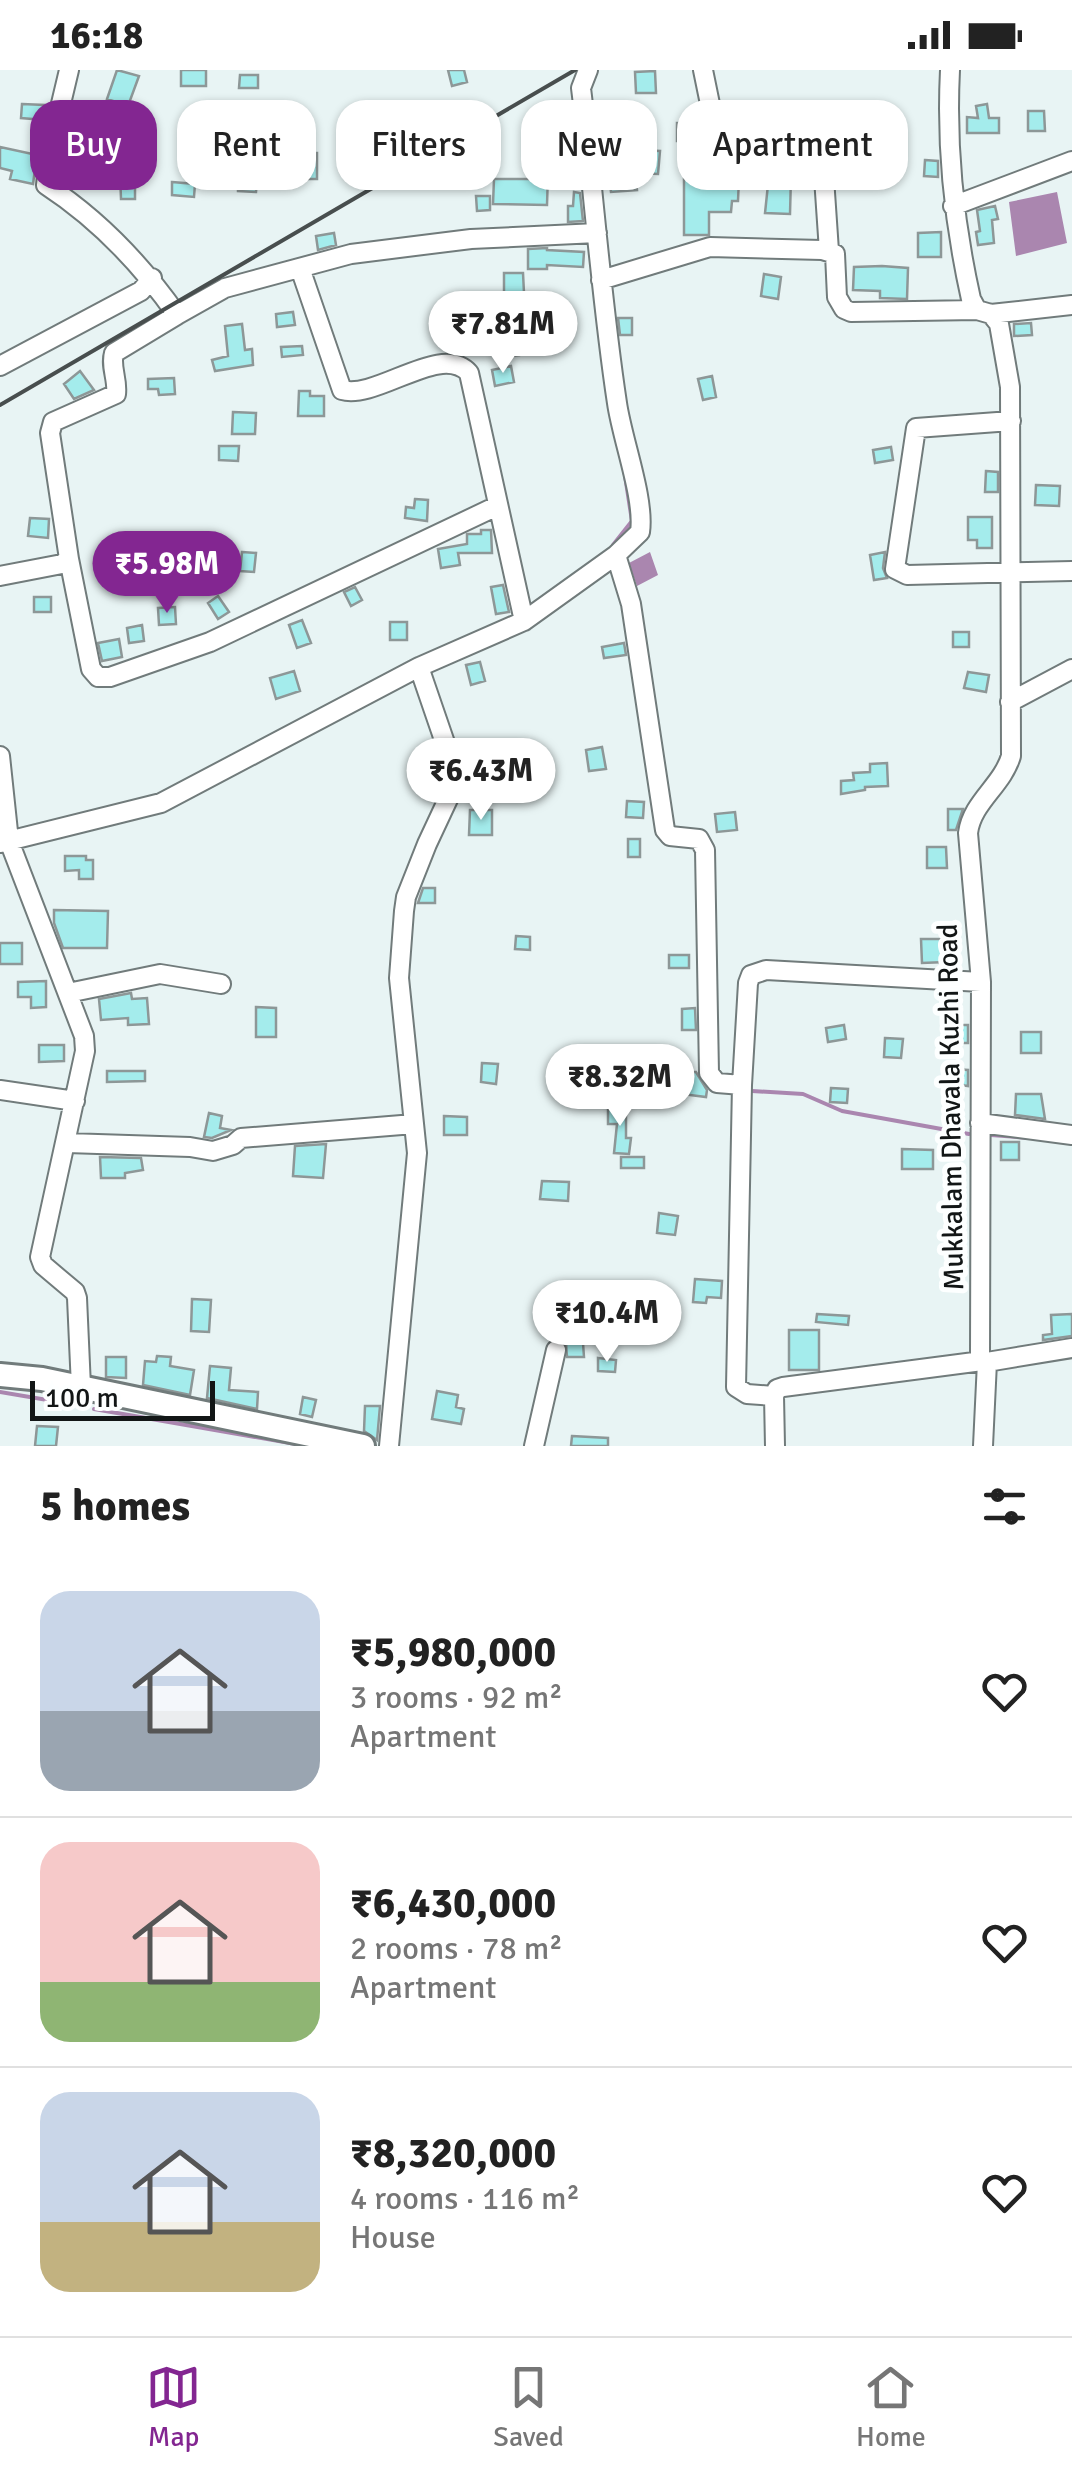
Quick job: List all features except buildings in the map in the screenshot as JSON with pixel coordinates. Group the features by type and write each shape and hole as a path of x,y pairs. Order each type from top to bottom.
{"main road":[{"path":"0,1374 364,1446"}],"street":[{"path":"70,70 50,150 46,185 78,206 152,278 177,315"},
{"path":"5,842 161,803 419,666 524,620 616,554 640,532 640,515 619,418 601,280 581,88 588,70"},
{"path":"703,70 723,152 736,158 824,163 830,251"},
{"name":"Mukkalam Dhavala Kuzhi Road","path":"950,70 953,206 971,299 999,324 1007,361 1010,421 1011,756 1006,771 974,812 968,833 981,982 983,1446"},
{"path":"953,206 1072,161"},
{"path":"498,506 210,642 110,678 98,677 91,669 69,559 50,433 53,422 116,394 111,362 114,353 225,288 351,254 454,241 597,234"},
{"path":"601,280 710,247 830,251 837,262 840,304 851,312 984,312 1072,306"},
{"path":"300,268 342,390 359,390 444,363 463,366 469,373 524,620"},
{"path":"0,366 141,290 152,278"},
{"path":"1010,421 916,428 895,570 907,575 1072,571"},
{"path":"616,554 632,604 665,830 670,836 699,839 705,850 709,1073 717,1082 742,1085"},
{"path":"0,576 62,564 69,559"},
{"path":"389,1446 417,1166 399,978 406,897 456,782 419,666"},
{"path":"1010,702 1072,669"},
{"path":"0,756 5,842 84,1036 85,1051 67,1143 40,1257 42,1265 77,1298 82,1388"},
{"path":"774,1396 740,1392 736,1386 748,983 758,971 981,982"},
{"path":"68,993 160,974 221,984"},
{"path":"0,1090 75,1102"},
{"path":"980,1123 1072,1135"},
{"path":"67,1143 213,1151 241,1138 414,1124"},
{"path":"775,1446 774,1396 783,1386 1072,1348"},
{"path":"534,1446 556,1350"}],"shaded area":[{"path":"1057,192 1067,243 1016,256 1009,202"},
{"path":"650,552 658,575 637,586 629,563"}],"waterway":[{"path":"613,545 632,521 624,469"},
{"path":"752,1091 803,1094 842,1111 969,1134"},
{"path":"991,1135 1031,1138"},
{"path":"0,1392 71,1404"},
{"path":"94,1409 307,1446"}],"railway":[{"path":"0,405 575,70"}]}
